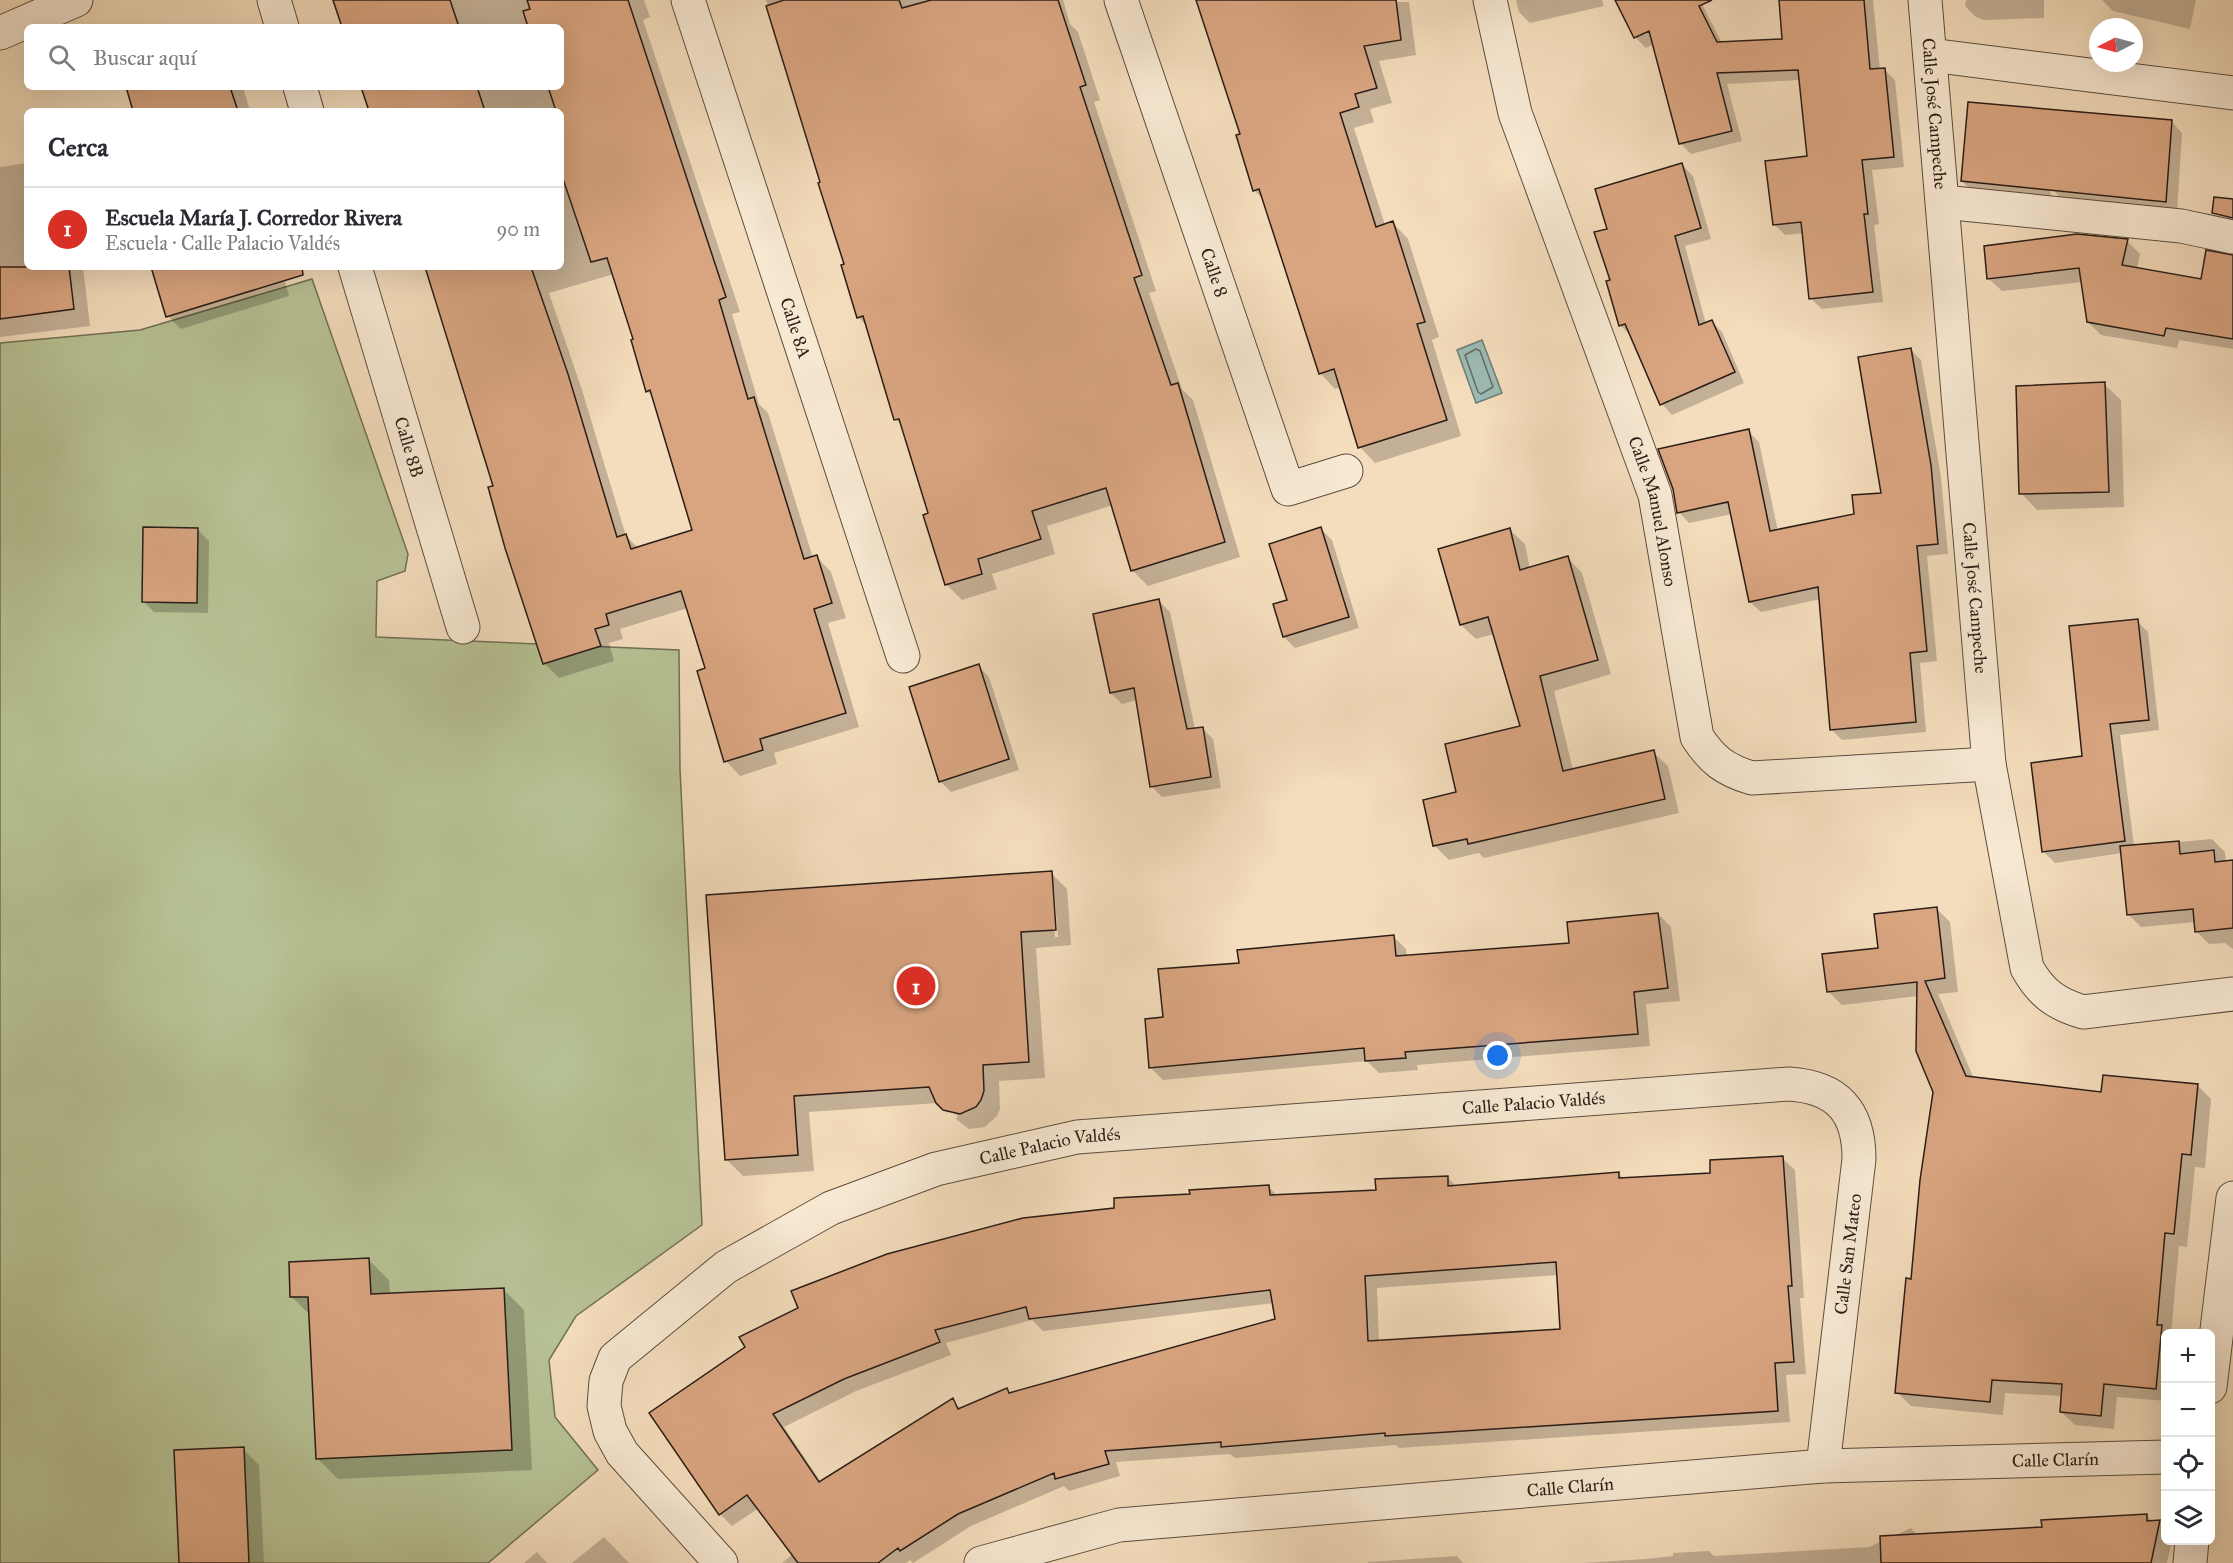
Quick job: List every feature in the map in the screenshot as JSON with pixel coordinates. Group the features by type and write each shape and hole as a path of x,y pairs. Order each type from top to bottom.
{"street":[{"path":"0,33 76,0"},
{"path":"274,0 281,24"},
{"name":"Calle 8A","path":"688,0 903,656"},
{"name":"Calle 8","path":"1121,0 1288,489 1346,471"},
{"name":"Calle Manuel Alonso","path":"1490,0 1515,113 1654,495 1697,737 1710,757 1729,771 1752,778 1989,764"},
{"name":"Calle José Campeche","path":"1925,0 1989,764 2028,968 2036,984 2049,997 2065,1007 2083,1012 2233,994"},
{"path":"1930,55 2233,93"},
{"path":"301,90 306,108"},
{"path":"1943,202 2181,226 2233,237"},
{"name":"Calle 8B","path":"355,270 463,627"},
{"name":"Calle San Mateo","path":"1789,1084 1817,1089 1842,1104 1853,1120 1859,1139 1859,1159 1823,1466"},
{"name":"Calle Palacio Valdés","path":"721,1563 622,1453 610,1431 603,1406 606,1382 615,1358 726,1267 831,1208 936,1169 1077,1137 1789,1084"},
{"path":"2211,1383 2233,1198"},
{"name":"Calle Clarín","path":"981,1563 1119,1525 1823,1466 2161,1457"},
{"path":"2190,1563 2192,1545"}],"green space":[{"path":"312,279 408,554 405,571 377,581 376,637 679,650 680,769 702,1225 576,1316 549,1360 555,1417 598,1470 488,1563 0,1563 0,343 140,330"}],"water":[{"path":"1482,340 1502,393 1476,403 1457,350"}],"building":[{"path":"333,0 450,0 458,24 341,24"},
{"path":"527,0 628,0 726,297 719,300 748,399 754,397 804,559 817,555 832,603 814,609 846,713 760,739 763,750 724,762 697,671 705,668 681,591 606,614 609,625 595,629 601,646 543,664 505,548 488,487 493,486 426,270 532,270 568,374 617,537 626,534 631,549 692,530 650,390 646,392 631,340 633,339 607,258 591,262 564,182 564,108 555,108 549,90 564,90 564,24 527,24 523,11 530,9"},
{"path":"784,0 899,0 902,8 931,0 1058,0 1086,85 1080,87 1142,275 1134,278 1171,385 1178,383 1225,542 1131,571 1106,488 1032,511 1041,539 978,559 982,574 945,585 923,515 928,513 899,419 894,420 863,316 857,318 841,265 844,264 766,6"},
{"path":"1196,0 1396,0 1401,40 1364,46 1377,88 1355,94 1359,107 1340,113 1376,227 1393,221 1425,322 1417,324 1447,420 1358,448 1334,369 1319,374 1259,189 1253,191 1236,135 1240,134"},
{"path":"1615,0 1712,0 1699,6 1717,42 1782,39 1779,0 1864,0 1870,69 1885,68 1894,157 1862,160 1868,214 1864,214 1873,292 1809,299 1801,222 1773,225 1765,161 1807,156 1798,70 1717,73 1732,131 1679,144 1649,31 1634,38"},
{"path":"127,90 231,90 237,108 132,108"},
{"path":"362,90 478,90 484,108 368,108"},
{"path":"1968,102 2172,120 2166,202 1961,181"},
{"path":"1682,163 1701,228 1675,236 1699,325 1712,320 1735,372 1660,405 1625,324 1619,326 1606,281 1610,280 1594,232 1607,229 1595,189"},
{"path":"2214,197 2233,199 2233,218 2212,213"},
{"path":"2077,234 2128,239 2122,265 2201,279 2206,250 2233,255 2233,339 2166,328 2164,336 2087,322 2079,268 1987,279 1984,246"},
{"path":"0,267 24,267 24,270 69,270 74,309 0,319"},
{"path":"152,270 302,270 303,275 166,317"},
{"path":"1911,348 1931,465 1938,544 1917,546 1927,651 1910,653 1916,722 1830,730 1818,587 1749,602 1728,502 1677,513 1673,489 1658,449 1749,429 1770,531 1854,514 1852,495 1881,493 1858,357"},
{"path":"2105,382 2109,492 2019,494 2016,386"},
{"path":"143,527 198,528 197,603 142,602"},
{"path":"1321,527 1349,617 1283,637 1273,604 1287,600 1269,544"},
{"path":"1510,528 1520,570 1568,556 1598,660 1540,676 1563,771 1654,750 1665,799 1468,844 1467,839 1433,846 1423,800 1456,792 1445,744 1520,726 1488,617 1460,625 1438,549"},
{"path":"1159,599 1187,729 1203,727 1211,777 1150,787 1134,688 1110,693 1093,614"},
{"path":"2138,619 2149,720 2110,724 2125,841 2042,852 2031,763 2082,756 2069,626"},
{"path":"979,664 1009,759 939,782 909,687"},
{"path":"2179,841 2180,854 2214,850 2215,862 2233,860 2233,928 2195,932 2193,909 2127,915 2120,846"},
{"path":"1052,871 1056,930 1021,932 1029,1062 983,1065 984,1091 981,1100 976,1107 960,1114 943,1110 936,1103 929,1087 794,1096 798,1155 725,1160 706,895"},
{"path":"1937,907 1945,978 1925,981 1966,1076 2101,1092 2103,1075 2198,1084 2191,1155 2182,1154 2174,1234 2165,1233 2157,1325 2162,1325 2156,1389 2104,1384 2101,1416 2060,1412 2062,1384 1992,1380 1990,1402 1895,1393 1906,1278 1911,1279 1920,1180 1933,1092 1916,1051 1917,982 1827,992 1822,954 1878,948 1874,914"},
{"path":"1658,913 1668,988 1634,992 1638,1034 1405,1052 1406,1058 1365,1061 1364,1048 1149,1068 1145,1019 1163,1017 1158,969 1239,963 1237,950 1394,935 1396,956 1569,943 1567,922"},
{"path":"1783,1156 1792,1286 1788,1286 1794,1362 1775,1363 1778,1411 1385,1436 1385,1433 1221,1447 1221,1442 1105,1451 1109,1464 1055,1479 1054,1473 958,1514 900,1551 898,1548 878,1563 798,1563 747,1495 719,1515 649,1413 745,1347 739,1337 798,1308 791,1291 887,1254 1023,1218 1114,1208 1114,1198 1190,1194 1189,1190 1269,1185 1270,1195 1376,1190 1375,1179 1448,1176 1448,1186 1619,1172 1619,1178 1710,1173 1710,1160","holes":["1556,1262 1560,1329 1368,1341 1365,1276","1270,1290 1275,1319 1009,1393 1007,1388 958,1409 953,1398 819,1482 773,1414 844,1379 940,1342 935,1330 1026,1307 1029,1319"]},
{"path":"369,1258 371,1294 504,1288 512,1450 316,1459 308,1297 290,1297 289,1262"},
{"path":"244,1447 249,1563 179,1563 174,1450"},
{"path":"2147,1514 2147,1521 2160,1520 2151,1563 1881,1563 1880,1536 2042,1527 2041,1520"}],"place":[{"name":"Escuela María J. Corredor Rivera","path":"916,986"}]}
